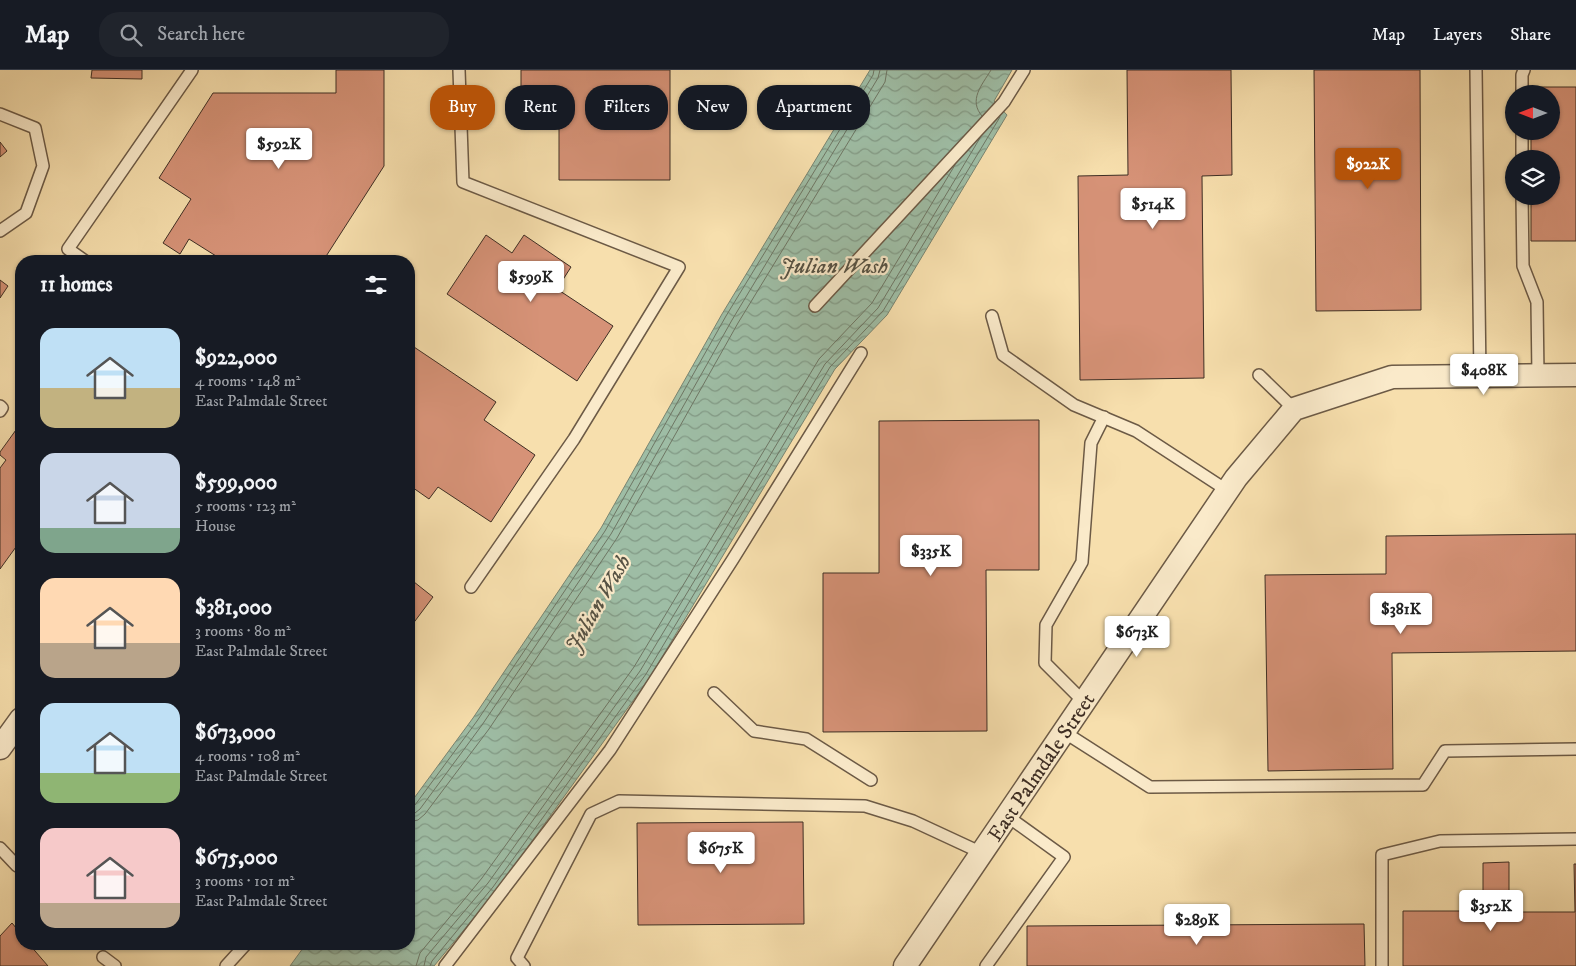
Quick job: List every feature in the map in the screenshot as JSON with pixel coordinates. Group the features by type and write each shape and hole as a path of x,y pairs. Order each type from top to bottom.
{"street":[{"path":"1294,409 1392,377 1576,376"},
{"name":"East Palmdale Street","path":"905,966 1228,491 1294,409"},
{"path":"0,748 15,727"}],"lane":[{"path":"76,255 68,249 192,70"},
{"path":"459,70 462,182 679,267 574,439 471,587"},
{"path":"815,306 1004,102 1024,70"},
{"path":"1476,70 1480,377"},
{"path":"1522,85 1524,70"},
{"path":"0,114 35,128 44,166 26,214 0,232"},
{"path":"1522,205 1523,266 1537,302 1538,376"},
{"path":"992,316 1004,355 1074,406 1136,430 1228,491"},
{"path":"445,966 610,750 733,559 861,353"},
{"path":"1259,375 1294,409"},
{"path":"0,406 2,408 0,411"},
{"path":"1084,702 1045,662 1046,625 1082,562 1091,443 1104,417"},
{"path":"714,693 754,731 806,739 871,780"},
{"path":"1064,732 1150,787 1423,785 1445,751 1576,749"},
{"path":"524,966 518,958 591,814 619,801 865,806 914,821 982,853"},
{"path":"986,966 1064,857 1007,816"},
{"path":"1382,966 1382,854 1440,841 1576,839"},
{"path":"0,848 15,864"},
{"path":"226,966 241,950"},
{"path":"103,957 115,966"}],"water":[{"name":"Julian Wash","path":"870,70 1012,70 994,101 1007,115 887,315 835,369 650,677 497,890 434,966 290,966 302,950 415,950 415,797 473,718 601,528 722,314 834,130 870,130 870,85 861,85"}],"building":[{"path":"92,70 142,70 142,79 91,78"},
{"path":"336,70 384,70 384,166 327,255 214,255 189,239 180,254 163,243 191,199 159,178 213,93 336,93"},
{"path":"521,70 670,70 670,180 559,180 559,130 575,130 575,85 521,85"},
{"path":"1127,70 1231,70 1232,175 1202,176 1204,378 1080,380 1078,176 1128,175"},
{"path":"1314,70 1420,70 1421,310 1316,311"},
{"path":"1560,87 1576,87 1576,241 1531,241 1531,205 1560,205 1560,150 1531,150 1531,140 1560,140"},
{"path":"0,142 7,151 0,157"},
{"path":"486,235 512,253 524,235 571,267 557,289 613,326 577,381 447,294"},
{"path":"0,280 8,286 0,298"},
{"path":"415,348 496,402 484,420 535,455 491,522 438,487 429,499 415,489"},
{"path":"1039,420 1039,570 986,570 987,731 823,732 823,573 879,573 879,421"},
{"path":"15,431 15,548 0,569 0,468 6,460 0,455 0,452"},
{"path":"1576,534 1576,651 1392,653 1393,769 1268,771 1265,575 1386,574 1386,536"},
{"path":"415,583 433,597 415,621"},
{"path":"803,822 804,924 638,925 637,823"},
{"path":"1509,862 1509,912 1575,912 1574,864 1576,864 1576,966 1403,966 1403,911 1483,911 1483,863"},
{"path":"12,923 15,927 15,950 34,950 48,966 0,966 0,936"},
{"path":"1364,924 1365,966 1027,966 1027,926"}]}
